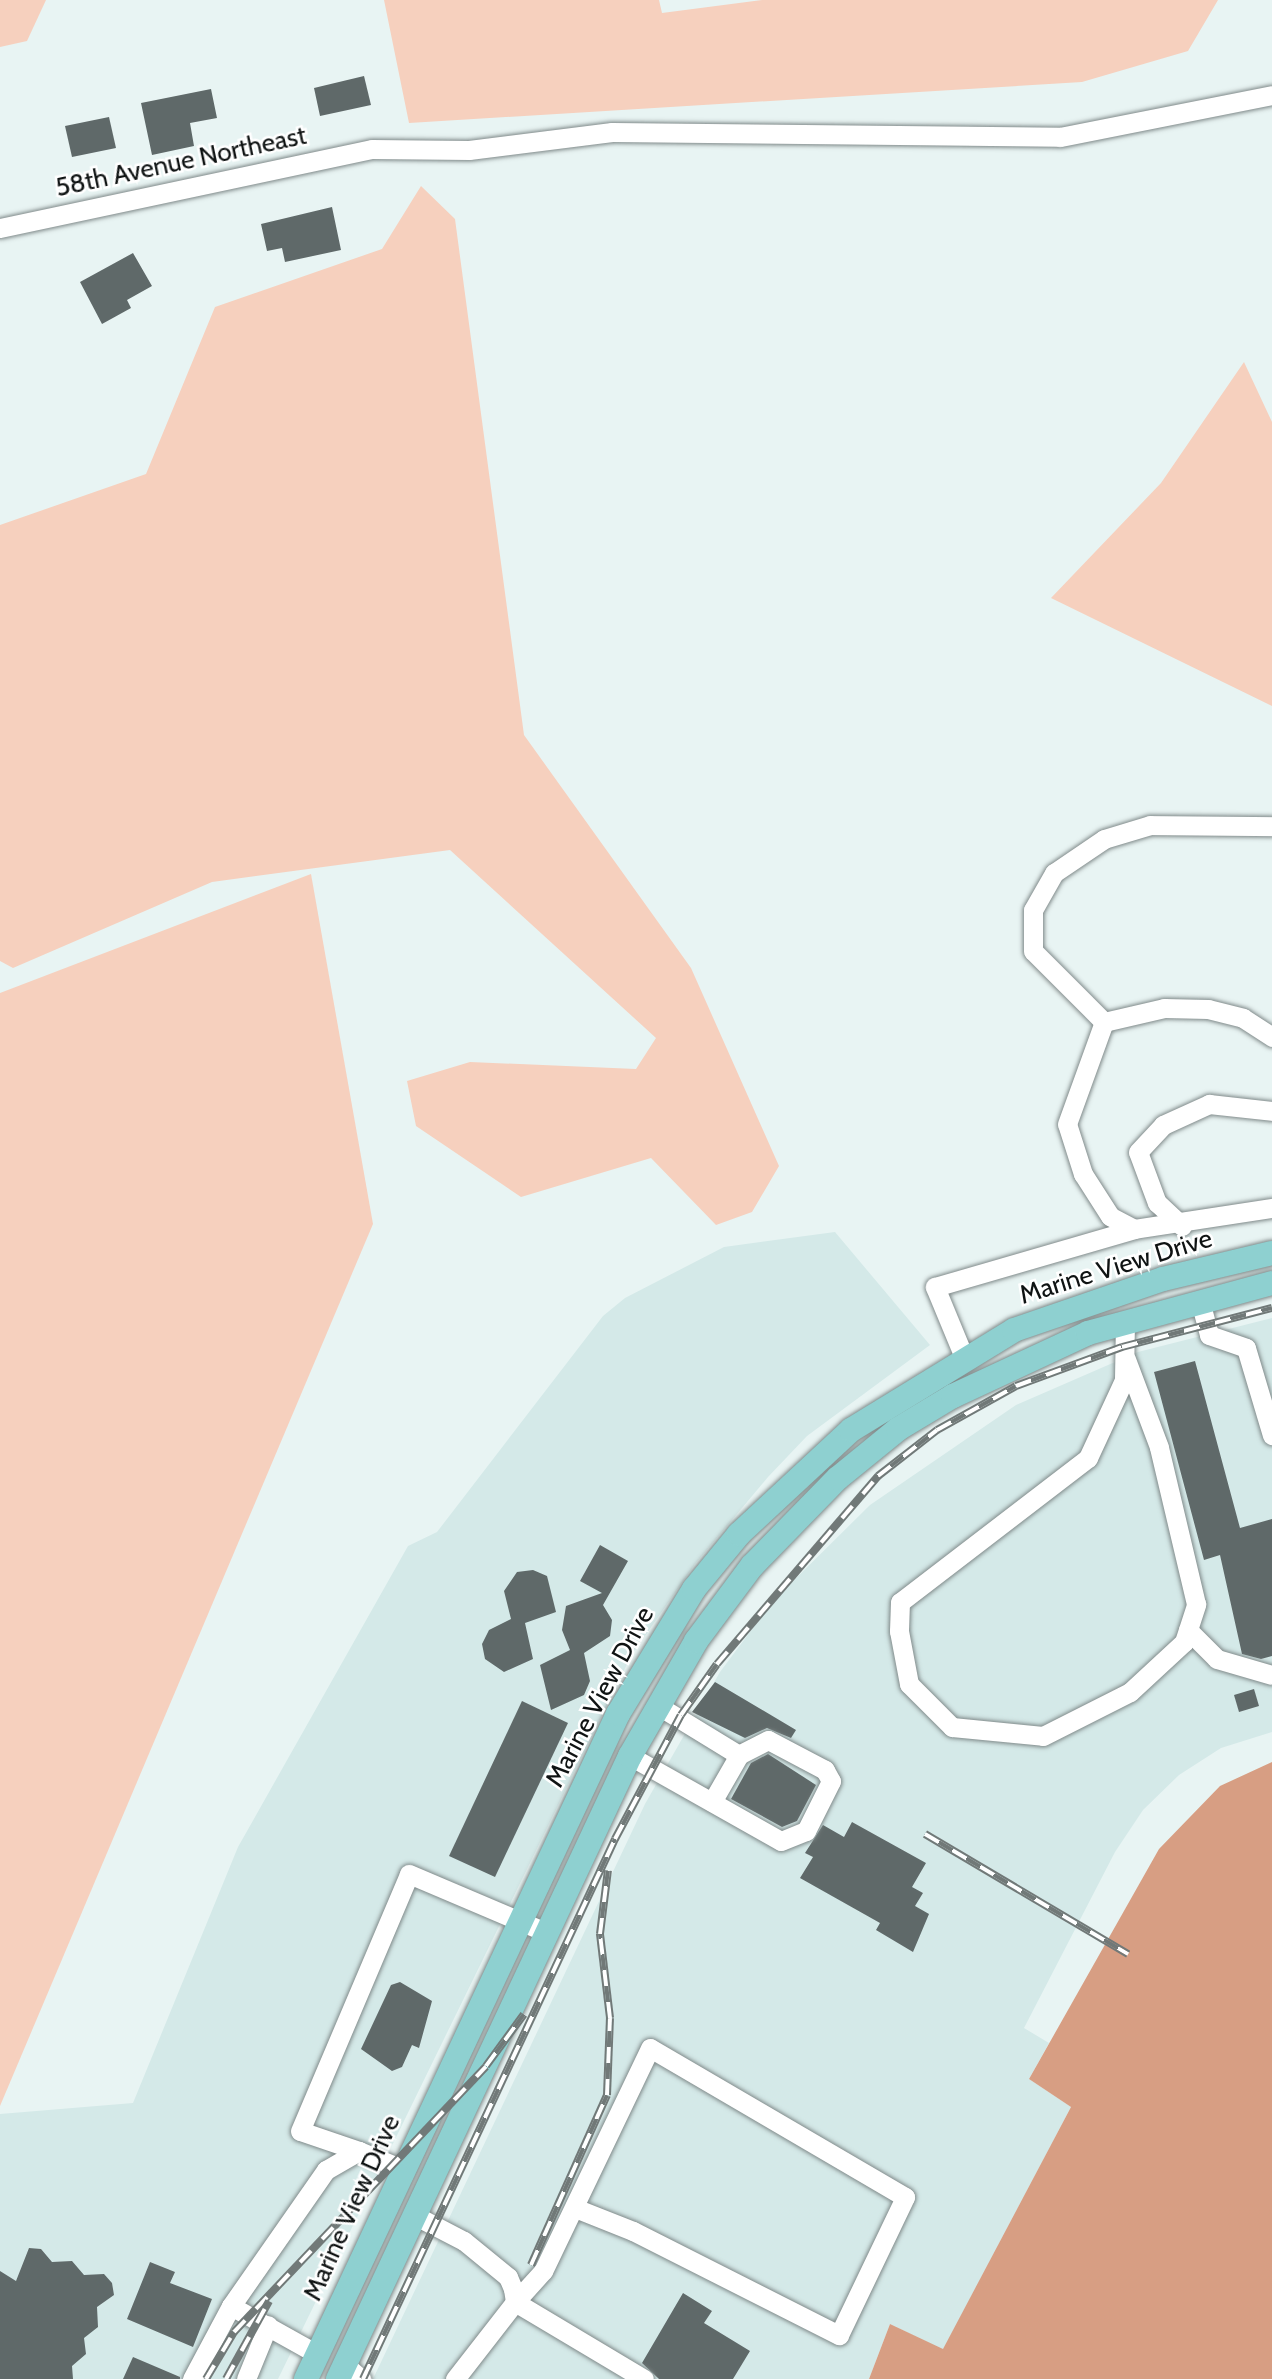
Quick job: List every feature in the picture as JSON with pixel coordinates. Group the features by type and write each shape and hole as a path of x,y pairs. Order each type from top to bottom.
{"main road":[{"name":"Marine View Drive","path":"306,2379 402,2169 618,1714 694,1589 817,1458 964,1357 1063,1310 1272,1253"},
{"name":"Marine View Drive","path":"348,2374 414,2216 631,1756 657,1705 752,1566 800,1512 872,1450 953,1396 1032,1356 1125,1321 1272,1283"}],"street":[{"name":"58th Avenue Northeast","path":"0,228 372,149 469,150 612,132 1060,137 1272,95"},
{"path":"1104,1022 1033,951 1033,910 1054,873 1104,839 1150,825 1272,826"},
{"path":"1104,1022 1164,1008 1208,1009 1242,1018 1272,1037"},
{"path":"1104,1022 1067,1124 1083,1174 1110,1216 1134,1229"},
{"path":"1182,1226 1157,1203 1139,1152 1163,1125 1209,1104 1272,1111"},
{"path":"964,1357 935,1287 1134,1229 1182,1226 1272,1208"},
{"path":"1200,1301 1209,1335 1245,1348 1272,1435"},
{"path":"1125,1321 1124,1380 1088,1458 901,1601 899,1631 909,1684 952,1727 1043,1737 1130,1692 1184,1642 1193,1591 1160,1447 1126,1359"},
{"path":"1188,1630 1217,1659 1272,1675"},
{"path":"657,1705 739,1755"},
{"path":"631,1756 712,1802 789,1842 806,1831 831,1787 824,1770 773,1740 739,1755 712,1802"},
{"path":"402,2169 359,2151 300,2132 409,1874 548,1933"},
{"path":"455,2379 515,2302 543,2271 650,2048 850,2162 905,2197 905,2207 839,2335 633,2231 575,2208"},
{"path":"192,2379 231,2306 326,2170 359,2151"},
{"path":"414,2216 464,2241 508,2277 515,2302 644,2379"},
{"path":"231,2306 317,2354"},
{"path":"246,2379 268,2325"}],"shaded area":[{"path":"0,0 46,0 27,41 0,47"},
{"path":"384,0 659,0 662,13 762,0 1218,0 1188,51 1082,82 409,123"},
{"path":"421,186 455,219 524,735 691,968 779,1166 752,1212 716,1225 651,1158 521,1197 416,1126 407,1081 470,1062 636,1069 656,1038 450,850 212,882 13,968 0,961 0,525 146,474 215,307 382,249"},
{"path":"1244,362 1272,422 1272,706 1051,598 1161,483"},
{"path":"311,874 373,1224 0,2106 0,993"},
{"path":"835,1232 930,1345 807,1436 768,1477 695,1564 631,1656 278,2379 0,2379 0,2114 133,2103 238,1847 408,1546 437,1532 603,1316 625,1298 724,1247"},
{"path":"1272,1318 1272,1732 1221,1748 1179,1775 1143,1810 1115,1852 1024,2028 1049,2043 1029,2079 1071,2107 943,2350 890,2324 869,2379 373,2379 645,1804 720,1672 774,1600 870,1505 1016,1405 1138,1352"},
{"path":"1272,1762 1272,2379 869,2379 890,2324 943,2349 1071,2107 1029,2079 1159,1849 1220,1786"}],"building":[{"path":"364,76 371,105 320,116 314,88"},
{"path":"211,89 217,118 190,123 194,146 152,155 141,103"},
{"path":"109,117 116,148 72,157 65,126"},
{"path":"332,207 341,250 285,262 282,248 267,251 261,224"},
{"path":"133,253 152,286 127,300 131,308 102,324 80,282"},
{"path":"1195,1361 1240,1528 1272,1519 1272,1656 1261,1659 1242,1654 1220,1555 1204,1560 1154,1372"},
{"path":"600,1545 628,1561 603,1605 612,1620 610,1636 584,1653 590,1681 584,1695 551,1710 540,1665 570,1650 562,1630 566,1606 602,1593 580,1581"},
{"path":"533,1570 547,1576 556,1612 525,1623 533,1659 504,1672 485,1659 482,1644 489,1630 511,1619 504,1591 517,1572"},
{"path":"715,1682 796,1730 791,1738 767,1728 745,1738 692,1712"},
{"path":"1254,1689 1259,1706 1239,1712 1234,1695"},
{"path":"522,1701 568,1723 495,1877 449,1856"},
{"path":"768,1754 816,1785 797,1821 782,1827 731,1799 751,1763"},
{"path":"852,1822 926,1863 912,1887 923,1893 915,1906 929,1914 913,1952 876,1930 880,1923 800,1878 813,1857 805,1853 823,1825 844,1837"},
{"path":"400,1982 432,2001 419,2048 412,2045 402,2067 392,2071 361,2049 391,1985"},
{"path":"29,2248 41,2249 52,2262 72,2261 84,2275 104,2274 112,2283 114,2295 97,2307 98,2327 84,2338 86,2354 72,2366 73,2379 0,2379 0,2271 16,2281"},
{"path":"150,2262 175,2272 170,2283 212,2299 193,2347 127,2319"},
{"path":"683,2293 712,2311 704,2323 750,2351 733,2379 659,2379 642,2363"},
{"path":"133,2357 180,2377 180,2379 123,2379"}],"railway":[{"path":"363,2379 615,1839 681,1715 717,1664 878,1476 937,1430 1016,1386 1122,1347 1272,1308"},
{"path":"925,1834 1128,1954"},
{"path":"531,2265 607,2095 610,2018 600,1934 608,1870"},
{"path":"206,2379 234,2332 486,2066 524,2014"},
{"path":"226,2379 269,2301"}]}
